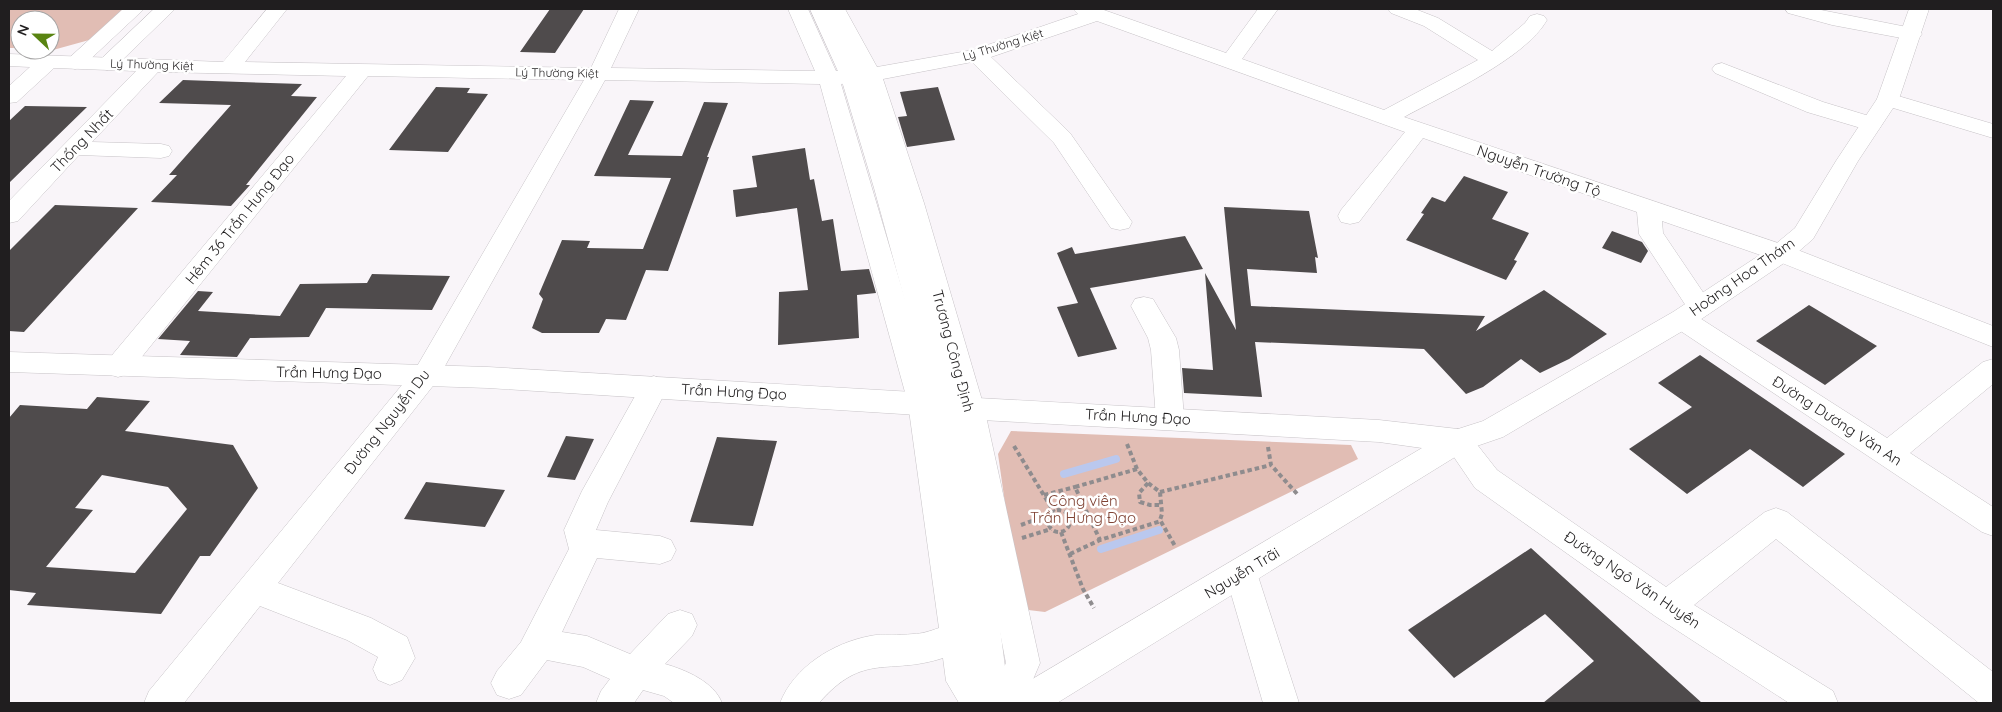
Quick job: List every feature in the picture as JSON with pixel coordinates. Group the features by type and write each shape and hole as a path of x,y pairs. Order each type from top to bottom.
{"street":[{"path":"75,63 134,9"},
{"path":"107,64 164,9"},
{"path":"229,68 277,9"},
{"name":"Đường Nguyễn Du","path":"167,702 254,589 426,375 598,74 628,9"},
{"name":"Trương Công Định","path":"798,9 851,78"},
{"name":"Trương Công Định","path":"820,9 851,78 884,184 946,406 983,628 992,703"},
{"name":"Trương Công Định","path":"835,9 851,78 884,184 946,406 1022,664 1005,703"},
{"path":"1230,62 1268,9"},
{"path":"1398,9 1431,22 1493,60"},
{"path":"1795,9 1832,19 1912,34"},
{"name":"Hoàng Hoa Thám","path":"1458,441 1493,429 1691,313 1781,253 1804,234 1888,99 1912,34 1919,9"},
{"name":"Lý Thường Kiệt","path":"9,60 361,71 851,78 977,55 1090,11"},
{"name":"Nguyễn Trường Tộ","path":"1090,11 1418,130 1781,253 1993,337"},
{"path":"1386,118 1493,60 1534,27 1537,20"},
{"path":"977,55 1062,138 1120,222"},
{"path":"9,97 48,62"},
{"name":"Thống Nhất","path":"9,215 153,66"},
{"path":"1722,70 1815,107 1871,124"},
{"name":"Hẻm 36 Trần Hưng Đạo","path":"118,367 361,71"},
{"path":"1888,99 1993,131"},
{"path":"1350,216 1418,130"},
{"path":"75,148 161,151"},
{"path":"1649,209 1651,234 1691,313"},
{"path":"1144,306 1162,338 1165,350 1170,418"},
{"name":"Đường Dương Văn An","path":"1691,313 1888,454 1993,523"},
{"name":"Trần Hưng Đạo","path":"9,362 118,367 426,375 654,387 1379,431 1458,441"},
{"path":"1888,454 1993,369"},
{"path":"509,683 538,643 556,610 585,550 580,530 593,500 654,387"},
{"name":"Trương Công Định","path":"946,406 959,638 964,681 980,703"},
{"name":"Nguyễn Trãi","path":"1025,703 1458,441"},
{"name":"Đường Ngô Văn Huyền","path":"1458,441 1486,480 1667,606 1820,703"},
{"path":"1667,606 1776,521 1993,693"},
{"path":"583,543 660,550"},
{"path":"1240,573 1281,703"},
{"path":"254,589 359,630 396,648 398,658 390,669"},
{"path":"614,703 636,671 680,625"},
{"path":"798,703 808,687 832,666 854,655 882,650 915,650 959,638"},
{"path":"538,643 586,652 617,666 674,682 704,703"}],"path":[{"path":"1127,444 1137,469 1148,483 1160,492 1161,521 1175,546"},
{"path":"1014,446 1054,512"},
{"path":"1268,446 1271,465 1299,496"},
{"path":"1160,492 1271,465"},
{"path":"1044,495 1137,469"},
{"path":"1148,483 1139,493 1140,502 1150,505 1161,505"},
{"path":"1075,487 1100,540"},
{"path":"1017,526 1054,512 1066,513 1071,520 1069,528 1061,532"},
{"path":"1049,515 1047,523 1051,528 1061,532 1083,589 1094,608"},
{"path":"1070,554 1100,540 1161,521"},
{"path":"1019,539 1051,528"}],"green space":[{"path":"9,9 131,9 100,37 60,48 60,10 10,10 9,48"},
{"name":"Công viên Trần Hưng Đạo","path":"1011,431 1351,445 1358,459 1045,612 1020,609 998,454"}],"building":[{"path":"550,9 584,9 555,53 520,52"},
{"path":"183,80 302,84 291,96 317,97 246,185 250,185 231,206 151,202 177,175 169,175 231,105 159,103"},
{"path":"436,87 470,88 467,93 488,94 448,152 389,150"},
{"path":"938,87 955,140 907,147 898,117 907,116 900,92"},
{"path":"630,100 654,101 628,155 682,156 704,102 728,103 707,157 709,157 668,271 646,270 626,320 606,319 599,333 542,333 532,328 543,299 539,294 562,240 590,241 587,248 643,249 671,178 594,176"},
{"path":"25,106 87,107 9,183 9,121"},
{"path":"805,148 810,180 814,179 822,221 833,219 841,271 869,269 876,293 857,295 859,338 778,345 779,292 808,290 797,208 736,217 733,190 757,187 752,156"},
{"path":"1464,176 1508,192 1492,219 1529,233 1514,260 1517,261 1506,280 1406,240 1424,214 1421,213 1432,197 1445,202"},
{"path":"55,205 138,208 24,332 9,331 9,251"},
{"path":"1224,207 1309,211 1318,258 1315,257 1317,273 1247,269 1251,306 1485,316 1476,331 1544,290 1607,334 1569,359 1540,373 1521,359 1483,387 1466,394 1424,349 1255,342 1262,397 1184,393 1182,368 1213,370 1205,273 1236,330"},
{"path":"1612,231 1642,242 1648,251 1641,263 1602,248"},
{"path":"1185,236 1203,269 1090,288 1117,349 1078,357 1057,307 1078,303 1057,253 1072,247 1075,254"},
{"path":"372,274 450,276 432,310 326,308 309,337 250,338 237,357 180,355 190,341 158,339 198,291 213,292 198,311 280,316 300,284 367,283"},
{"path":"1809,305 1877,346 1825,385 1756,341"},
{"path":"1700,355 1845,454 1803,487 1750,449 1687,494 1629,449 1692,407 1658,383"},
{"path":"97,397 150,401 125,431 233,445 258,488 210,556 200,556 161,614 27,605 36,593 9,590 9,418 20,405 87,409","holes":["102,475 168,487 187,509 135,573 46,567 93,510 75,508"]},
{"path":"566,436 594,439 575,480 547,477"},
{"path":"717,437 777,441 753,526 690,522"},
{"path":"426,482 505,490 485,527 404,519"},
{"path":"1531,548 1702,703 1543,703 1594,661 1545,614 1454,678 1408,630"}],"waterway":[{"path":"1064,474 1116,459"},
{"path":"1101,549 1159,530"}]}
